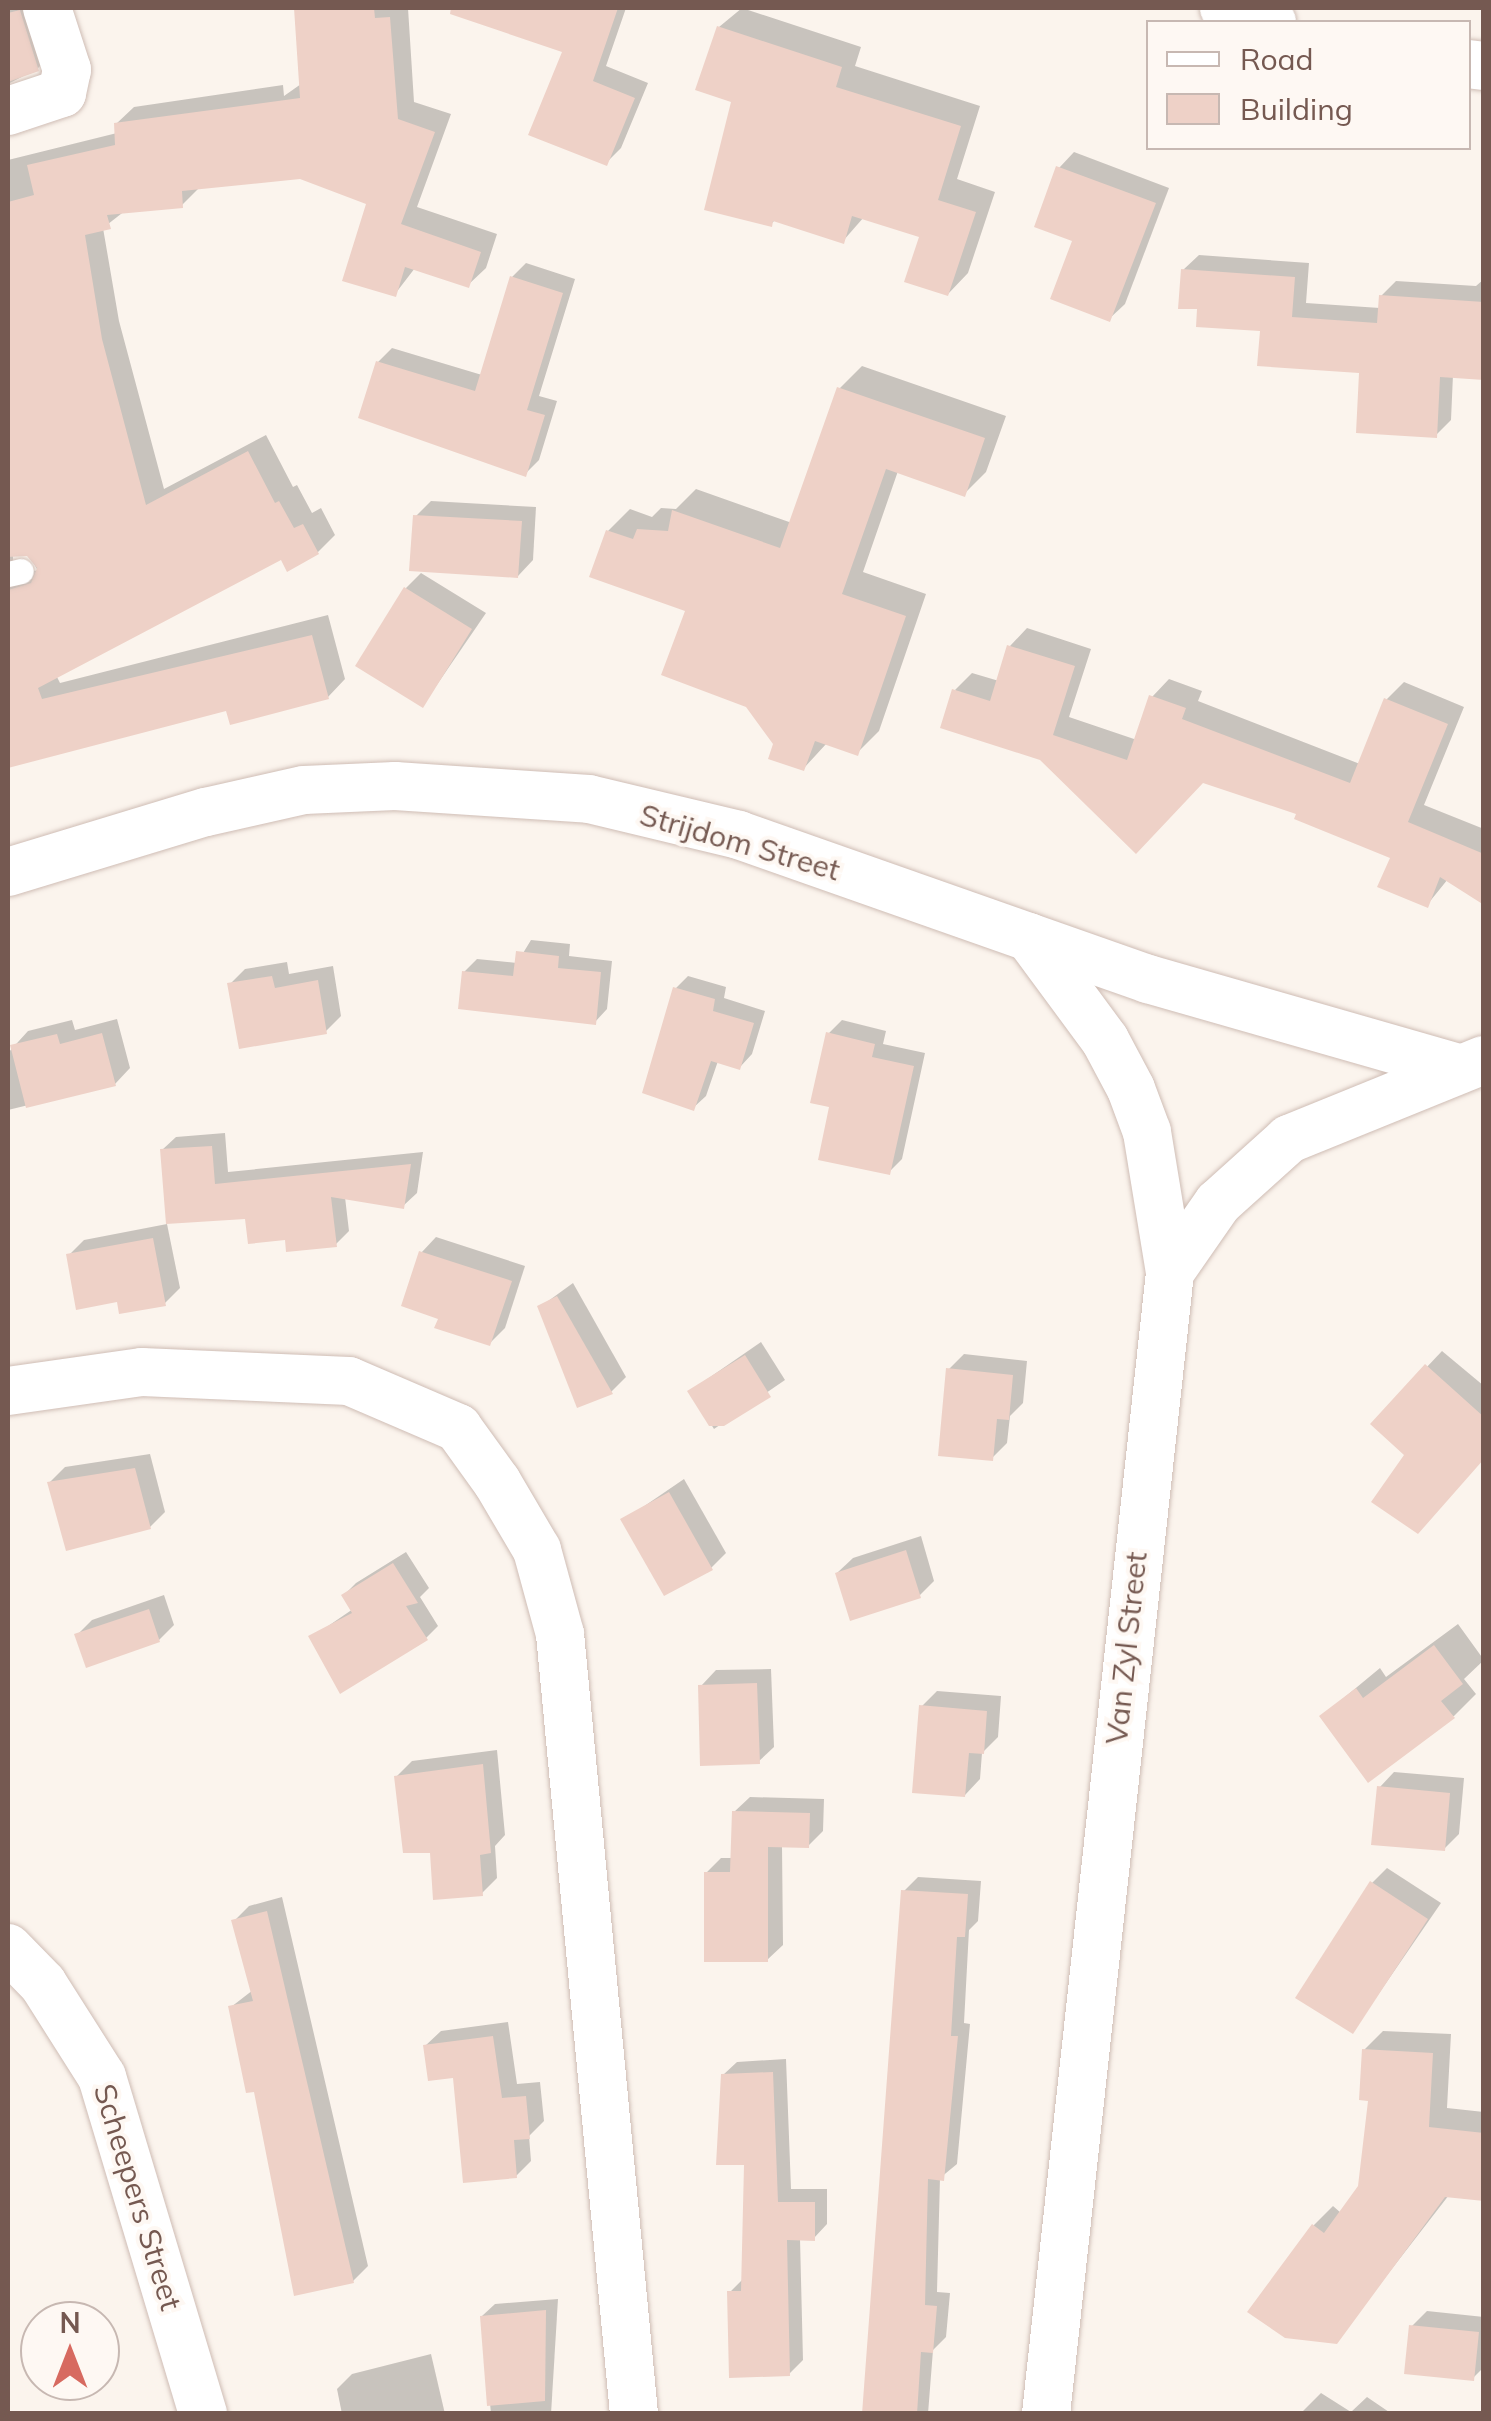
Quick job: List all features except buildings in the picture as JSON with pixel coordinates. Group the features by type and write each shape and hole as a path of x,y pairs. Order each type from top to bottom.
{"street":[{"path":"8,111 62,94 67,70 47,8"},
{"path":"1224,8 1265,20"},
{"name":"Strijdom Street","path":"8,872 206,812 304,790 490,789 590,800 739,835 1029,937 1469,1064"},
{"path":"1029,937 1104,1040 1131,1089 1146,1132 1170,1272"},
{"name":"Van Zyl Street","path":"1046,2414 1170,1272 1218,1203 1289,1140 1469,1064"},
{"path":"8,1391 142,1372 349,1380 458,1428 497,1482 537,1550 560,1634 634,2414"},
{"name":"Scheepers Street","path":"8,1948 43,1984 102,2076 203,2414"}]}
